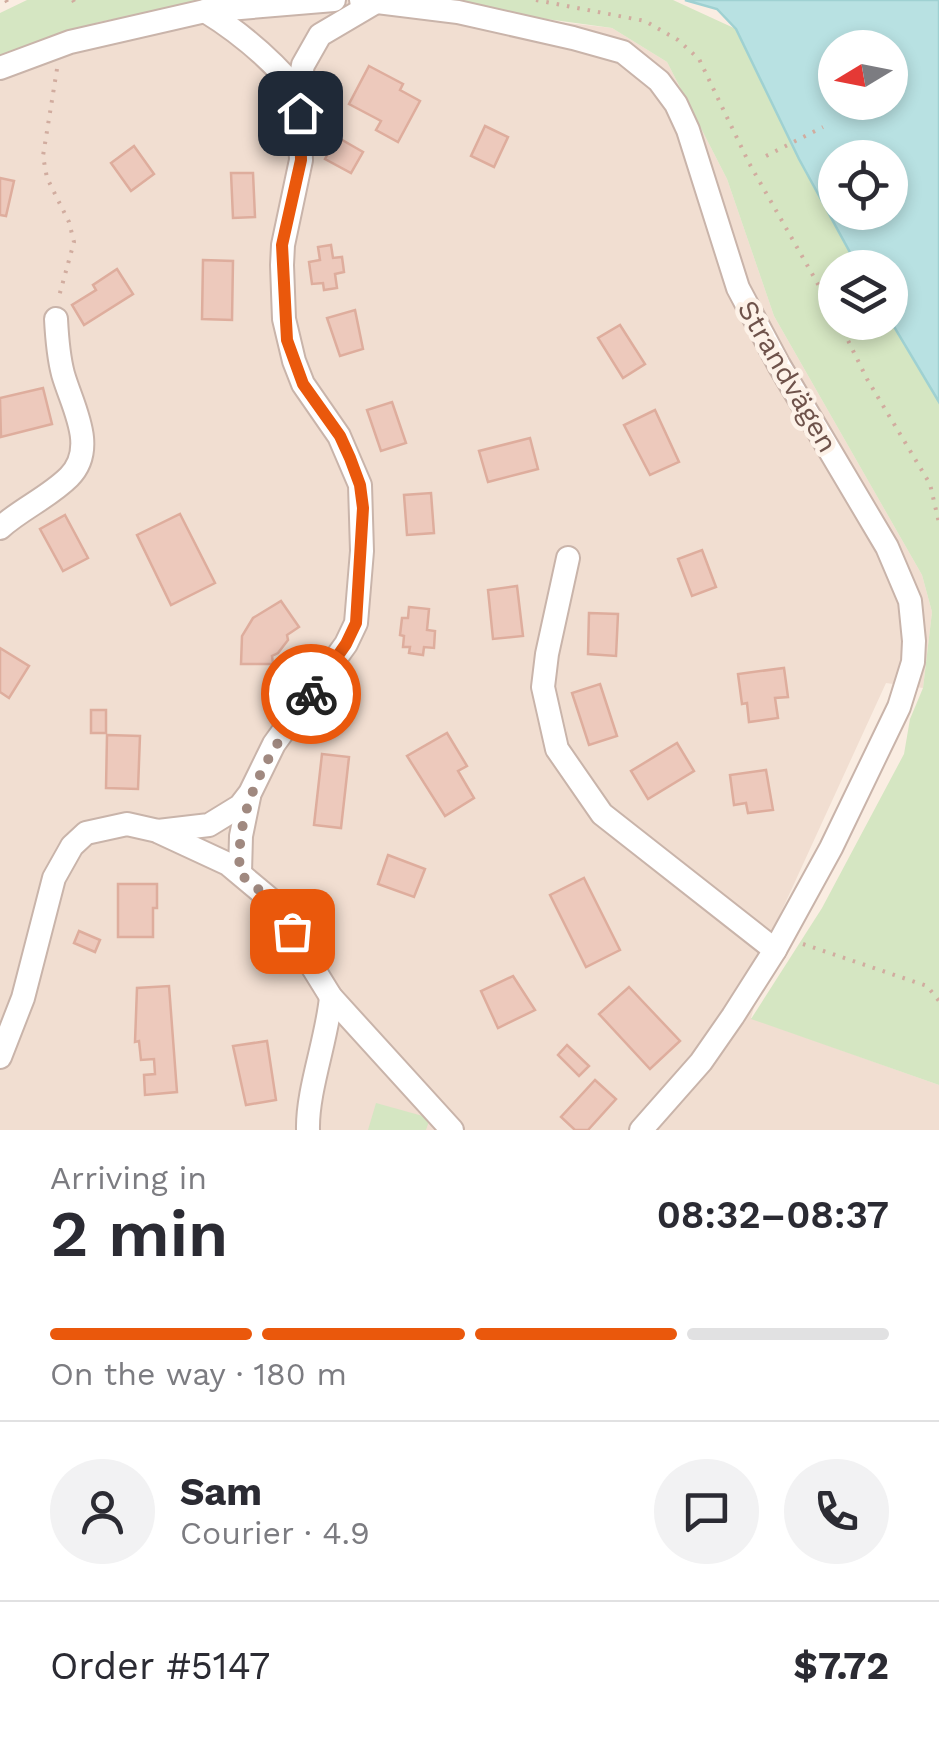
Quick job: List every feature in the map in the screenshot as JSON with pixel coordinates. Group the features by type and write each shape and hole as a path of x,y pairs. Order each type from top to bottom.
{"street":[{"path":"0,68 60,45 204,11 334,0"},
{"path":"240,874 240,836 250,793 269,753 346,644 356,623 362,551 360,485 340,436 303,384 287,340 282,266 285,232 301,160 298,91 303,65 320,35 368,1"},
{"name":"Strandvägen","path":"368,1 458,12 623,52 659,81 688,130 738,288 894,563 910,601 914,641 900,707 832,848 779,943 701,1062 641,1130"},
{"path":"204,11 234,29 277,66 298,91"},
{"path":"0,528 67,480 81,458 83,435 58,351 56,319"},
{"path":"568,558 546,654 543,687 557,749 602,814 779,943"},
{"path":"158,831 224,818 250,793"},
{"path":"0,1058 22,998 42,916 61,860 86,833 127,824 158,831 228,864 271,900 331,997 452,1130"},
{"path":"308,1130 331,997"}],"path":[{"path":"6,0 10,8"},
{"path":"56,319 74,242 47,178 43,156 60,45"},
{"path":"766,156 823,127"},
{"path":"848,340 867,380 930,484 939,523"},
{"path":"779,943 927,986 939,1001"}],"shaded area":[{"path":"334,0 365,0 612,28 667,62 727,179 774,316 922,575 932,612 923,688 886,683 777,921 751,1018 939,1085 939,1130 0,1130 0,73 61,45"}],"green space":[{"path":"27,0 212,0 99,22 0,58 0,13"},
{"path":"409,0 673,0 736,29 818,177 818,230 847,230 859,250 818,250 818,340 908,340 939,397 939,1085 751,1019 822,908 904,754 910,719 923,688 932,612 922,575 774,316 727,179 667,62 612,28"},
{"path":"376,1103 430,1118 426,1130 368,1130"}],"water":[{"path":"685,0 939,0 939,402 902,340 908,340 908,250 849,250 838,230 908,230 908,140 818,140 818,194 736,29 717,9"}],"building":[{"path":"369,66 403,84 400,90 420,101 398,142 376,130 381,121 349,104"},
{"path":"485,126 508,137 494,167 471,156"},
{"path":"337,137 363,152 351,173 325,159"},
{"path":"134,146 154,174 131,191 111,163"},
{"path":"231,173 253,173 255,217 233,218"},
{"path":"0,178 14,181 6,216 0,215"},
{"path":"331,245 333,258 342,257 344,272 335,274 337,288 324,290 323,283 312,284 309,262 320,260 318,247"},
{"path":"203,260 233,261 232,320 202,319"},
{"path":"117,269 133,294 84,325 72,305 96,290 93,285"},
{"path":"355,310 363,349 340,356 327,318"},
{"path":"620,325 645,364 623,378 598,338"},
{"path":"43,388 52,424 1,437 0,398"},
{"path":"392,402 406,443 381,451 367,410"},
{"path":"655,410 679,462 650,475 624,425"},
{"path":"530,438 538,469 488,482 479,451"},
{"path":"431,493 434,533 407,535 404,495"},
{"path":"180,514 215,583 171,605 137,535"},
{"path":"65,515 88,558 63,571 40,529"},
{"path":"702,550 716,587 692,596 678,559"},
{"path":"517,586 523,636 493,639 488,590"},
{"path":"281,601 299,627 287,635 288,640 272,656 273,664 241,664 242,636 253,618"},
{"path":"409,607 429,609 427,630 435,631 434,648 424,647 423,655 409,653 410,647 403,647 402,618 408,618"},
{"path":"589,613 618,614 616,656 588,654"},
{"path":"0,648 29,666 9,698 0,692"},
{"path":"784,668 788,697 775,698 778,718 749,722 738,674"},
{"path":"600,684 617,736 589,745 572,693"},
{"path":"91,710 106,710 106,733 91,733"},
{"path":"447,733 467,766 458,771 474,798 445,816 407,756"},
{"path":"107,735 140,736 138,789 106,788"},
{"path":"677,743 694,771 648,799 631,771"},
{"path":"322,754 349,757 341,828 314,825"},
{"path":"766,770 773,810 748,813 746,803 734,805 730,775"},
{"path":"388,855 425,869 414,897 378,884"},
{"path":"584,878 620,950 586,967 550,895"},
{"path":"118,884 157,884 153,937 118,937"},
{"path":"79,931 100,940 95,952 74,943"},
{"path":"513,976 535,1010 498,1028 481,991"},
{"path":"169,986 177,1092 145,1095 144,1075 155,1074 154,1059 141,1060 139,1041 135,1042 137,988"},
{"path":"629,987 680,1041 650,1069 599,1014"},
{"path":"267,1041 276,1100 246,1105 233,1046"},
{"path":"567,1045 589,1066 579,1076 558,1055"},
{"path":"595,1080 616,1099 588,1130 575,1130 561,1117"}],"way so far":[{"path":"292,931 271,900 240,874 240,836 250,793 269,753 311,694"}],"route":[{"path":"300,113 301,160 282,245 287,340 303,384 340,436 350,458 363,508 356,623 311,694"}]}
